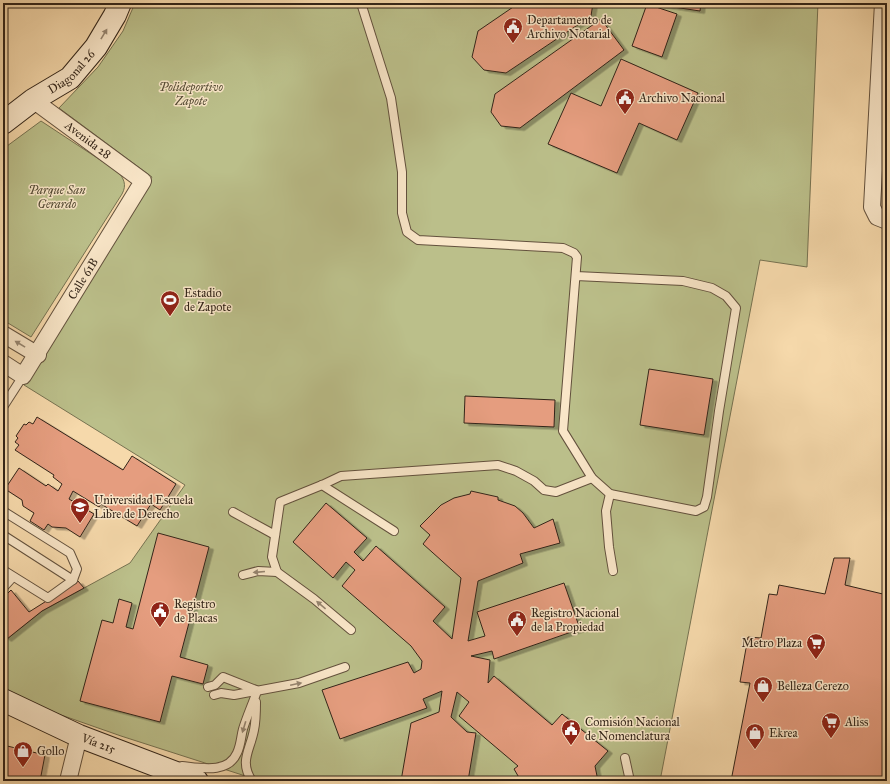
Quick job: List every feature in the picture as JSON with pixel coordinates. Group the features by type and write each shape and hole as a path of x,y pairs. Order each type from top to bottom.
{"main road":[{"name":"Diagonal 26","path":"3,123 33,100 70,78 96,47 115,15 120,3"},
{"name":"Vía 215","path":"3,700 79,736 130,757 197,781"}],"street":[{"path":"882,219 872,207 882,92 883,3"},
{"name":"Avenida 28","path":"33,100 143,181"},
{"name":"Calle 61B","path":"23,376 38,355 143,181"},
{"path":"3,334 38,355"},
{"path":"3,363 23,376"},
{"path":"68,781 79,736"}],"lane":[{"path":"361,3 391,98 402,172 402,213 407,232 418,240 563,248 574,253 577,257 576,276 563,431 592,478 610,494 696,511 704,507 707,497 736,308 726,296 712,288 682,281 576,276"},
{"path":"3,407 23,376"},
{"path":"277,572 272,557 280,502 341,476 498,465 516,471 534,481 544,490 556,492 592,478"},
{"path":"322,485 394,531"},
{"path":"610,494 606,511 613,571"},
{"path":"3,511 70,554 77,569 73,580 48,598 4,571"},
{"path":"233,512 275,535"},
{"path":"3,534 73,580"},
{"path":"243,575 258,570 277,572 314,599 351,630"},
{"path":"3,588 13,577"},
{"path":"214,695 221,693 234,695 299,683 344,667"},
{"path":"208,687 215,685 223,677 257,691"},
{"path":"130,757 209,769 225,766 233,761 238,752 244,727 257,691"},
{"path":"252,781 247,774 245,765 254,730 257,691"},
{"path":"625,758 630,781"}],"green space":[{"name":"Polideportivo Zapote","path":"135,3 818,3 807,267 760,260 660,781 261,781 121,736 44,709 3,690 3,646 7,639 42,611 130,563 185,485 24,385 152,177 59,108 98,67 123,31"},
{"name":"Parque San Gerardo","path":"41,121 117,171 123,179 124,191 31,337 3,320 3,149"}],"building":[{"name":"Departamento de Archivo Notarial","path":"519,3 593,3 591,16 506,73 484,70 472,57 478,31"},
{"path":"647,3 701,3 700,11"},
{"name":"Archivo Nacional","path":"647,4 677,14 662,57 632,46"},
{"path":"601,19 624,50 520,128 501,126 491,112 495,94"},
{"name":"Archivo Nacional","path":"621,59 698,93 677,140 639,123 617,173 548,144 571,93 601,106"},
{"path":"649,369 713,379 704,435 640,425"},
{"path":"465,396 555,400 554,427 464,423"},
{"path":"37,417 123,470 132,456 176,484 160,510 151,504 137,526 101,504 99,507 73,491 69,499 94,514 80,537 66,528 52,527 48,524 44,530 30,521 34,513 23,506 22,500 5,489 19,468 46,486 48,484 58,491 62,484 53,477 54,475 15,450 19,445 15,442 18,438 16,436 24,424 26,425 29,422 33,424"},
{"name":"Registro Nacional de la Propiedad","path":"471,491 498,497 498,500 515,506 523,513 534,528 553,519 560,543 520,554 523,563 478,581 468,641 485,636 477,612 564,583 580,629 494,659 492,651 471,656 490,660 488,683 494,676 552,725 562,714 608,751 595,766 598,781 521,781 514,769 518,766 459,716 469,702 457,692 451,717 467,732 476,733 468,781 401,781 411,723 439,712 442,691 423,699 427,708 340,739 322,690 408,662 414,673 421,669 422,661 411,646 342,586 355,570 346,562 333,578 293,542 326,503 367,538 354,552 363,561 376,546 445,607 433,621 452,639 461,578 423,544 430,535 420,526 441,505 454,498 470,494"},
{"name":"Registro de Placas","path":"158,533 209,547 180,657 208,665 203,684 172,676 160,722 80,701 102,620 113,623 119,599 132,603 126,627 133,629"},
{"name":"Metro Plaza","path":"834,558 850,558 845,585 887,595 887,781 731,781 750,683 740,682 748,637 761,638 769,594 777,595 779,585 825,594"},
{"path":"78,581 84,588 42,611 7,639 3,636 3,598 11,590 29,612"},
{"name":"Gollo","path":"3,745 45,755 40,781 3,781"}],"place":[{"name":"Departamento de Archivo Notarial","path":"513,44"},
{"name":"Archivo Nacional","path":"625,115"},
{"name":"Estadio de Zapote","path":"170,317"},
{"name":"Universidad Escuela Libre de Derecho","path":"80,524"},
{"name":"Registro de Placas","path":"160,628"},
{"name":"Registro Nacional de la Propiedad","path":"517,637"},
{"name":"Metro Plaza","path":"816,660"},
{"name":"Belleza Cerezo","path":"763,703"},
{"name":"Aliss","path":"831,739"},
{"name":"Comisión Nacional de Nomenclatura","path":"571,746"},
{"name":"Ekrea","path":"755,750"},
{"name":"Gollo","path":"23,768"}]}
